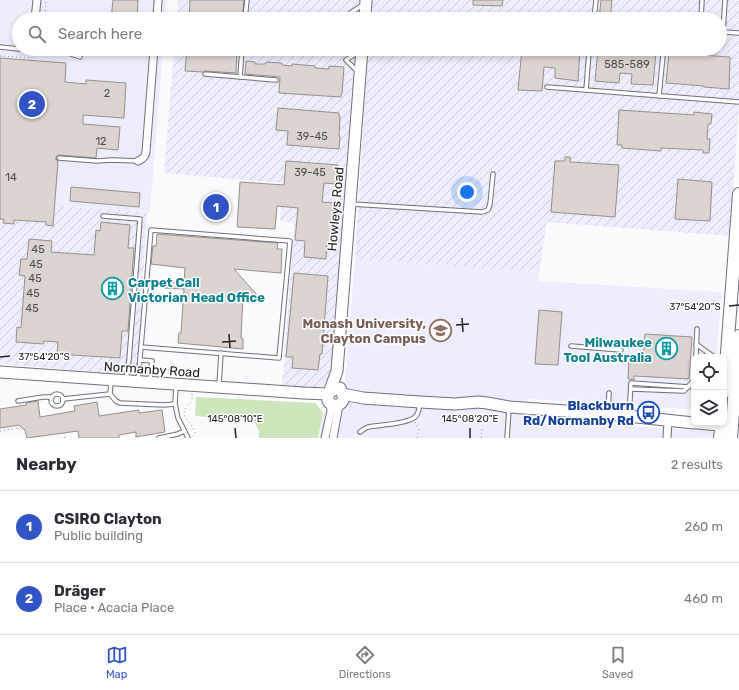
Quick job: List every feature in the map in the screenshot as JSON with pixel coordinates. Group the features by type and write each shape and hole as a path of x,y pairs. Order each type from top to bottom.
{"main road":[{"path":"726,354 739,194"},
{"path":"720,438 729,428 739,336"}],"street":[{"path":"35,12 36,0"},
{"path":"157,12 158,0"},
{"path":"365,12 366,1"},
{"path":"138,161 145,157 146,152 153,56"},
{"name":"Howleys Road","path":"335,398 361,56"},
{"name":"Normanby Road","path":"0,372 303,393 335,398"},
{"path":"335,398 363,398 455,404 482,409 509,407 608,414 691,423"},
{"path":"325,438 335,398"},
{"path":"333,438 335,398"},
{"path":"667,438 668,420"},
{"path":"715,426 729,428"}],"lane":[{"path":"246,12 247,0"},
{"path":"595,12 596,0"},
{"path":"701,12 702,0"},
{"path":"724,12 725,0"},
{"path":"352,12 366,1"},
{"path":"727,32 739,33"},
{"path":"0,47 12,48"},
{"path":"240,77 242,56"},
{"path":"352,56 346,60 360,74"},
{"path":"586,90 589,56"},
{"path":"659,96 663,56"},
{"path":"205,74 276,80"},
{"path":"547,87 739,102"},
{"path":"59,158 98,161 138,161"},
{"path":"350,204 482,212 488,210 490,204 493,174"},
{"path":"103,216 140,219 126,381"},
{"path":"138,382 150,230 290,241 279,358 141,347"},
{"path":"696,354 697,329"},
{"path":"696,344 710,354"},
{"path":"571,346 621,350"},
{"path":"219,387 221,353"},
{"path":"140,360 152,361 150,382"},
{"path":"111,380 110,394 120,403 175,404"},
{"path":"629,416 631,383 689,387 691,384"},
{"path":"176,384 175,404 178,418 189,438"},
{"path":"608,414 609,393"},
{"path":"18,401 52,397 55,394 59,394 64,399"},
{"path":"64,399 110,394"},
{"path":"52,397 53,404 57,406 61,405 64,399"},
{"path":"360,432 368,427 406,421 414,418 419,411 420,402"},
{"path":"507,438 509,407"},
{"path":"159,438 178,434 184,431"}],"path":[{"path":"45,12 46,0"},
{"path":"0,56 32,58 32,56"},
{"path":"189,438 195,434 195,431 185,418 184,410 192,401 192,385"},
{"path":"481,423 482,414"},
{"path":"414,418 418,429 417,438"},
{"path":"0,431 17,428"},
{"path":"481,438 482,429"},
{"path":"135,432 136,438"},
{"path":"64,433 65,438"}],"shaded area":[{"path":"0,0 167,0 166,12 12,12 12,56 162,56 150,212 0,202"},
{"path":"178,0 361,0 360,12 177,12"},
{"path":"372,0 739,0 739,107 730,236 547,222 539,272 355,259 368,56 727,56 727,12 371,12"},
{"path":"173,56 356,56 331,380 316,391 282,388 294,223 280,221 283,183 164,173"},
{"path":"0,202 147,212 137,375 0,364"},
{"name":"Monash University, Clayton Campus","path":"355,259 539,272 538,281 722,292 716,354 691,354 691,410 528,399 526,418 716,432 715,438 319,438 324,411 342,412"}],"green space":[{"path":"196,397 316,403 323,413 318,438 259,438 259,431 254,421 195,416"}],"building":[{"path":"113,0 138,0 137,12 112,12"},
{"path":"190,0 244,0 243,12 189,12"},
{"path":"473,0 503,0 502,6 473,5"},
{"path":"601,0 612,0 611,12 600,12"},
{"path":"186,56 237,56 236,73 185,71"},
{"path":"521,56 580,56 578,81 555,78 555,68 544,67 542,91 518,90"},
{"path":"597,56 656,56 653,85 631,84 632,74 620,73 619,83 595,81"},
{"path":"669,56 730,57 729,89 666,83"},
{"path":"0,58 66,63 65,82 86,84 86,80 126,83 124,118 83,115 83,124 120,127 118,150 97,148 96,158 59,155 56,157 56,160 58,161 53,226 46,225 46,222 14,220 14,224 3,223 4,219 0,219"},
{"path":"246,61 255,62 255,64 265,64 266,62 282,63 282,65 292,66 292,64 329,69 329,66 344,67 341,97 279,93 280,77 245,74"},
{"path":"278,108 339,113 339,149 287,145 288,131 276,130"},
{"path":"619,110 694,115 694,112 712,114 711,124 708,124 707,139 710,139 709,153 703,153 703,150 661,148 661,151 622,148 622,145 617,145"},
{"path":"565,157 570,157 570,162 619,165 615,217 551,212 555,161 565,161"},
{"path":"286,161 338,165 336,184 324,183 322,202 334,203 330,243 327,243 326,259 304,257 305,241 295,240 298,208 277,206 275,229 237,227 240,182 284,185"},
{"path":"678,179 712,182 710,221 675,219"},
{"path":"71,187 140,193 139,207 70,201"},
{"path":"101,222 130,225 128,248 134,248 128,331 122,331 120,358 57,354 58,342 44,341 43,344 16,342 17,327 21,328 25,276 19,275 21,259 27,259 29,239 52,241 51,252 94,255 96,230 100,231"},
{"path":"157,234 278,243 277,249 282,249 281,273 234,269 258,296 243,295 241,338 243,339 243,349 178,343 179,333 181,333 184,289 164,288 164,282 184,283 185,268 151,264 153,246 156,246"},
{"path":"294,273 328,276 322,354 320,354 318,370 292,368 293,357 286,357"},
{"path":"539,310 562,312 558,365 535,364"},
{"name":"Milwaukee Tool Australia","path":"645,334 692,337 689,379 634,376 634,380 628,379 629,360 643,361"},
{"path":"38,401 40,417 75,411 74,406 97,402 99,416 139,410 139,413 162,410 165,432 136,437 136,432 119,435 119,438 79,438 78,431 27,438 25,430 19,425 0,428 0,409 26,405 26,403"}],"place":[{"name":"Dräger","path":"32,104"},
{"name":"CSIRO Clayton","path":"216,207"},
{"name":"Carpet Call Victorian Head Office","path":"112,289"},
{"name":"Monash University, Clayton Campus","path":"441,330"},
{"name":"Milwaukee Tool Australia","path":"667,349"},
{"name":"Blackburn Rd/Normanby Rd","path":"649,412"}]}
